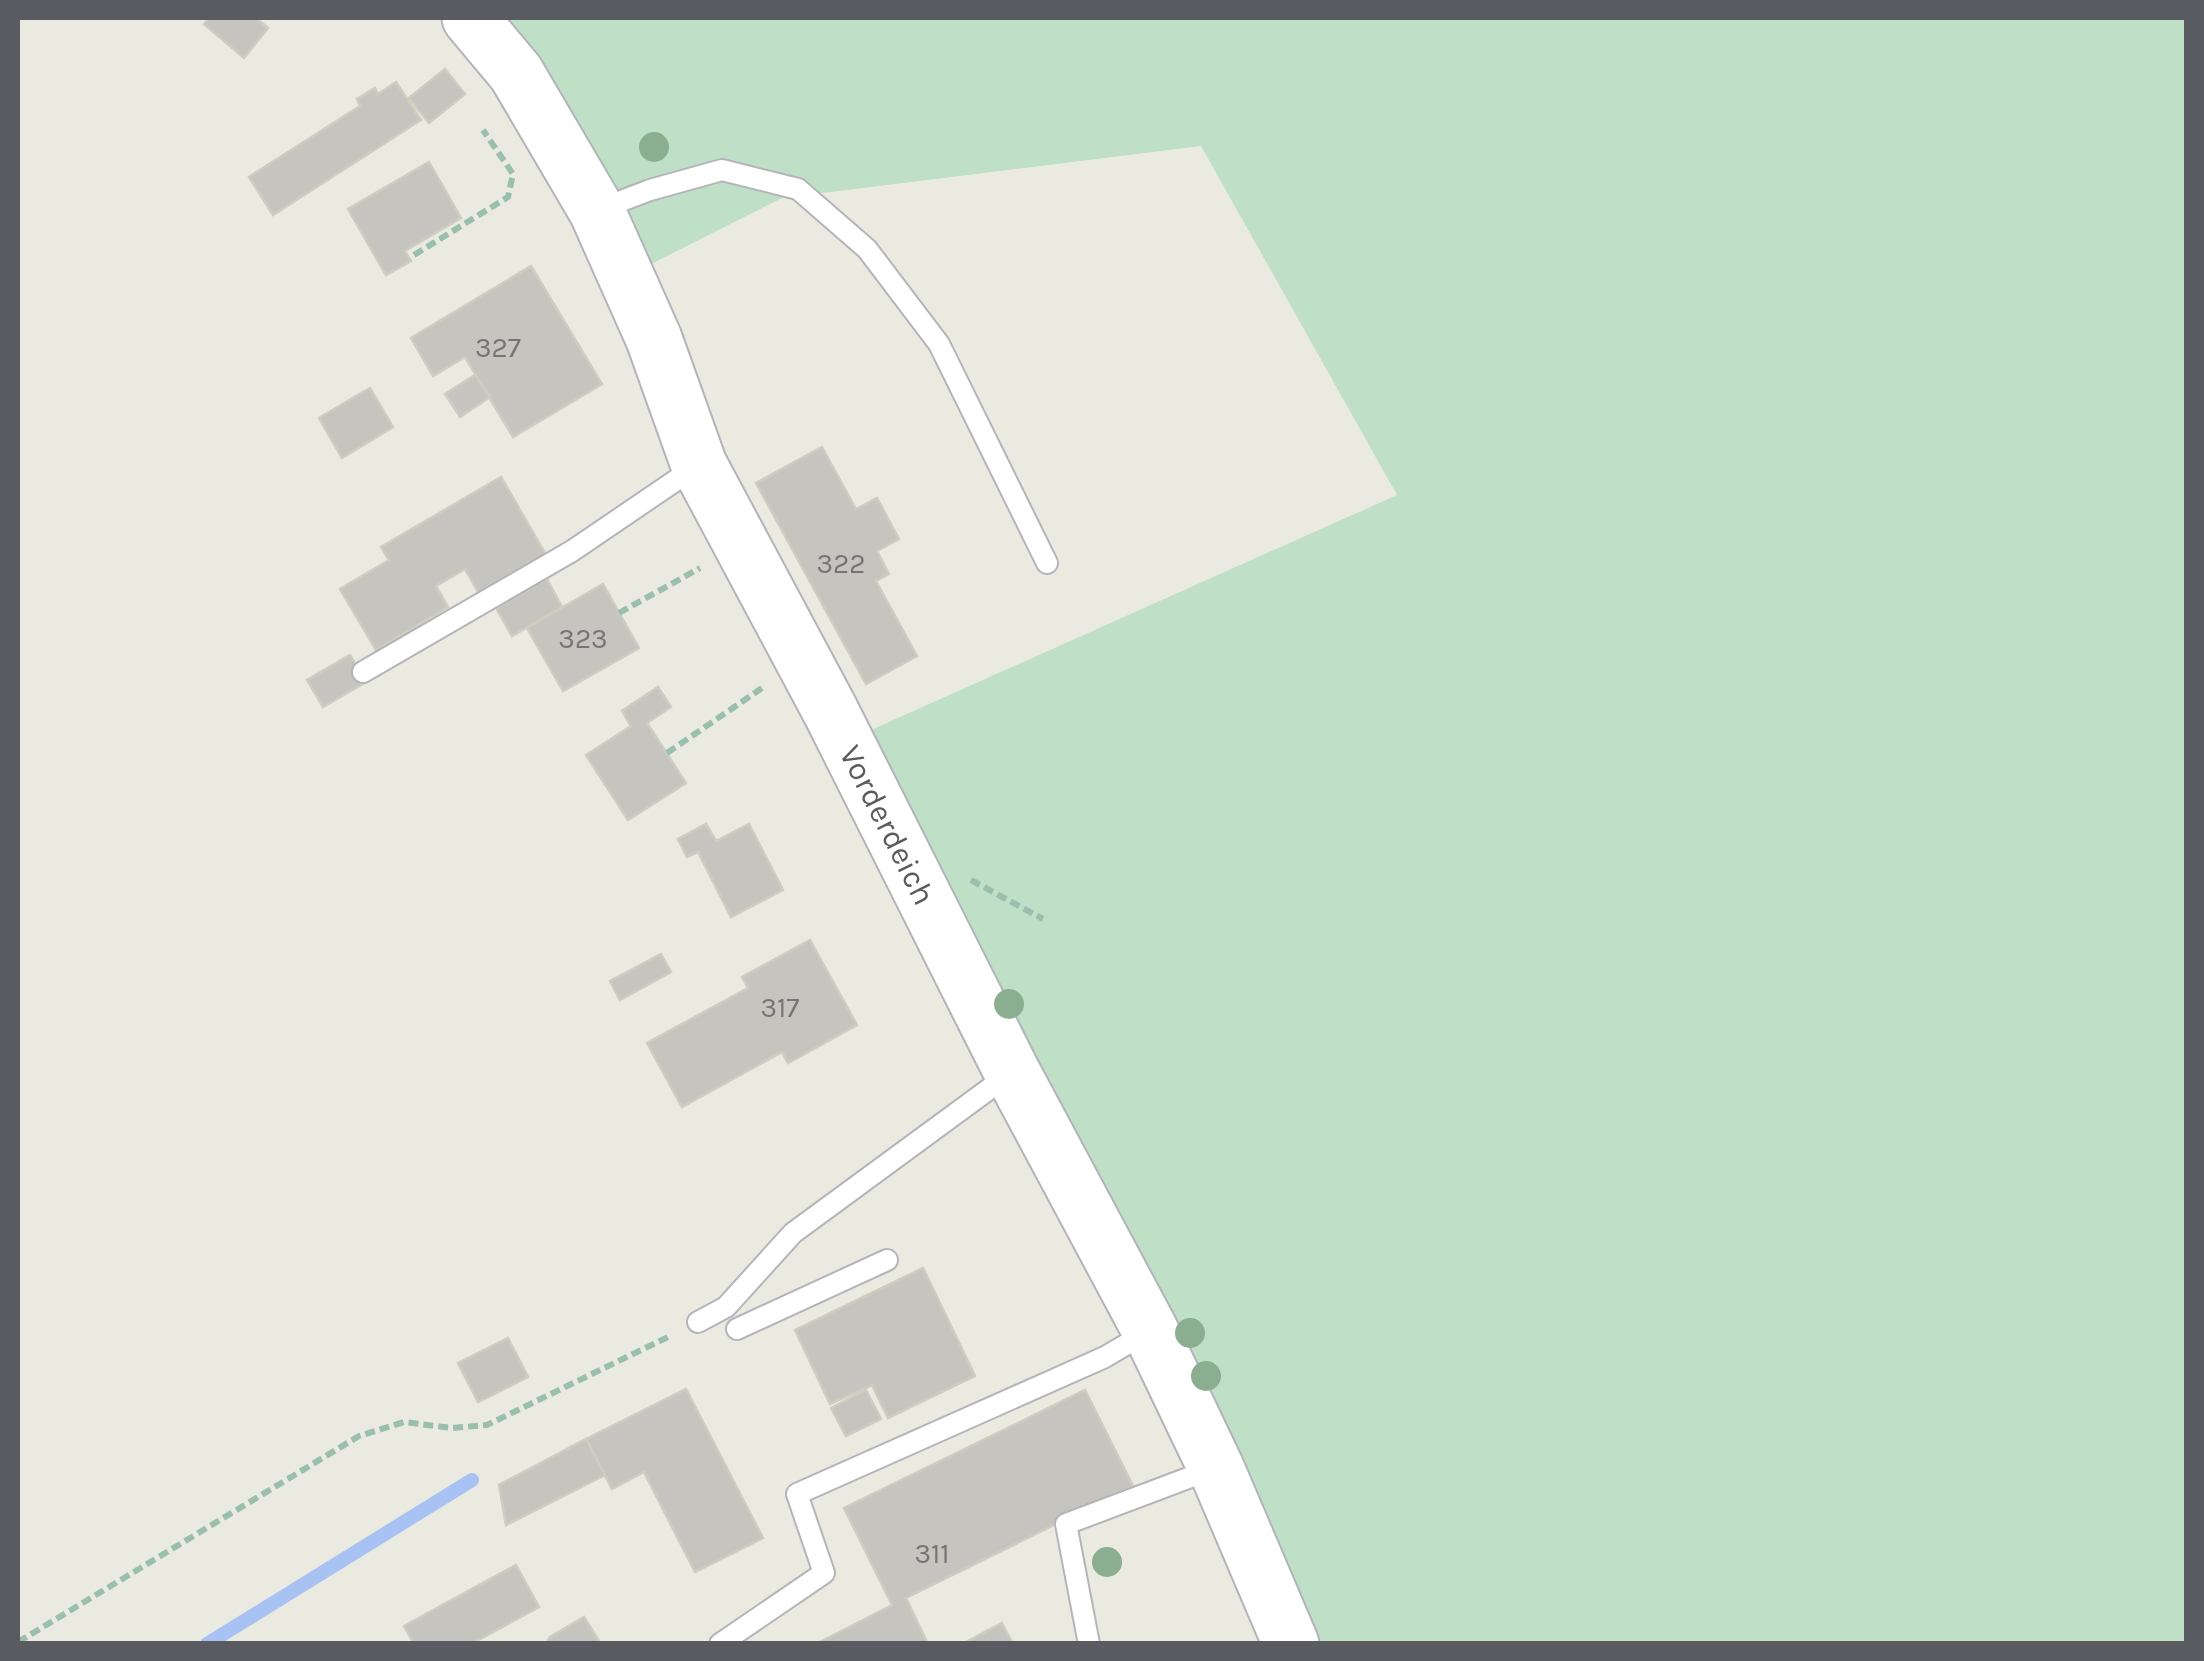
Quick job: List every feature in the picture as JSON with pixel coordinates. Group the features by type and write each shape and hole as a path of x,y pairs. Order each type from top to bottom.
{"street":[{"name":"Vorderdeich","path":"470,18 516,74 596,211 654,339 699,465 803,660 1012,1072 1150,1330 1216,1468 1291,1644"}],"lane":[{"path":"596,211 650,190 722,170 747,173 798,189 867,248 939,344 1047,563"},
{"path":"363,672 572,551 699,465"},
{"path":"698,1322 726,1307 794,1233 1012,1072"},
{"path":"737,1329 887,1260"},
{"path":"720,1644 824,1573 797,1494 1105,1358 1150,1330"},
{"path":"1089,1644 1066,1524 1216,1468"}],"path":[{"path":"414,255 508,198 513,174 483,130"},
{"path":"620,613 740,545"},
{"path":"666,754 803,660"},
{"path":"18,1642 358,1436 404,1422 452,1428 487,1425 698,1322"}],"green space":[{"path":"493,18 2186,18 2186,1643 1311,1643 833,747 1397,495 1201,146 782,198 645,267"}],"building":[{"path":"209,18 256,18 268,28 244,58 204,24"},
{"path":"445,69 465,94 429,123 409,98"},
{"path":"396,82 421,120 273,215 249,177 360,106 357,99 375,88 378,94"},
{"path":"429,162 461,218 405,251 411,261 386,275 348,209"},
{"path":"531,266 602,384 513,437 465,357 433,376 411,338"},
{"path":"475,375 490,397 460,417 445,394"},
{"path":"370,388 393,427 342,458 319,418"},
{"path":"822,447 856,509 877,498 899,539 877,551 889,574 876,581 917,656 866,684 756,483"},
{"path":"501,477 549,560 482,599 465,569 436,586 448,607 376,650 340,589 389,560 381,547"},
{"path":"547,579 562,607 512,636 496,608"},
{"path":"603,584 639,648 563,691 527,628"},
{"path":"350,655 366,682 323,707 307,680"},
{"path":"658,687 671,707 647,723 686,783 628,820 586,755 631,726 622,711"},
{"path":"706,824 716,841 749,824 783,890 731,917 698,852 687,857 678,839"},
{"path":"810,940 857,1025 788,1063 782,1052 682,1107 647,1043 748,988 742,977"},
{"path":"661,954 671,972 620,1000 610,981"},
{"path":"923,1268 975,1376 888,1418 872,1385 830,1404 795,1330"},
{"path":"508,1338 528,1377 478,1402 458,1363"},
{"path":"686,1389 763,1538 695,1572 644,1472 612,1489 586,1439"},
{"path":"866,1390 881,1419 846,1436 831,1408"},
{"path":"1085,1390 1133,1486 906,1598 928,1644 816,1644 892,1605 844,1508"},
{"path":"586,1439 605,1475 506,1525 499,1485"},
{"path":"516,1565 539,1607 471,1644 414,1644 404,1626"},
{"path":"584,1617 601,1644 546,1644 550,1637"},
{"path":"1002,1623 1013,1644 962,1644"}],"waterway":[{"path":"207,1644 472,1480"}]}
